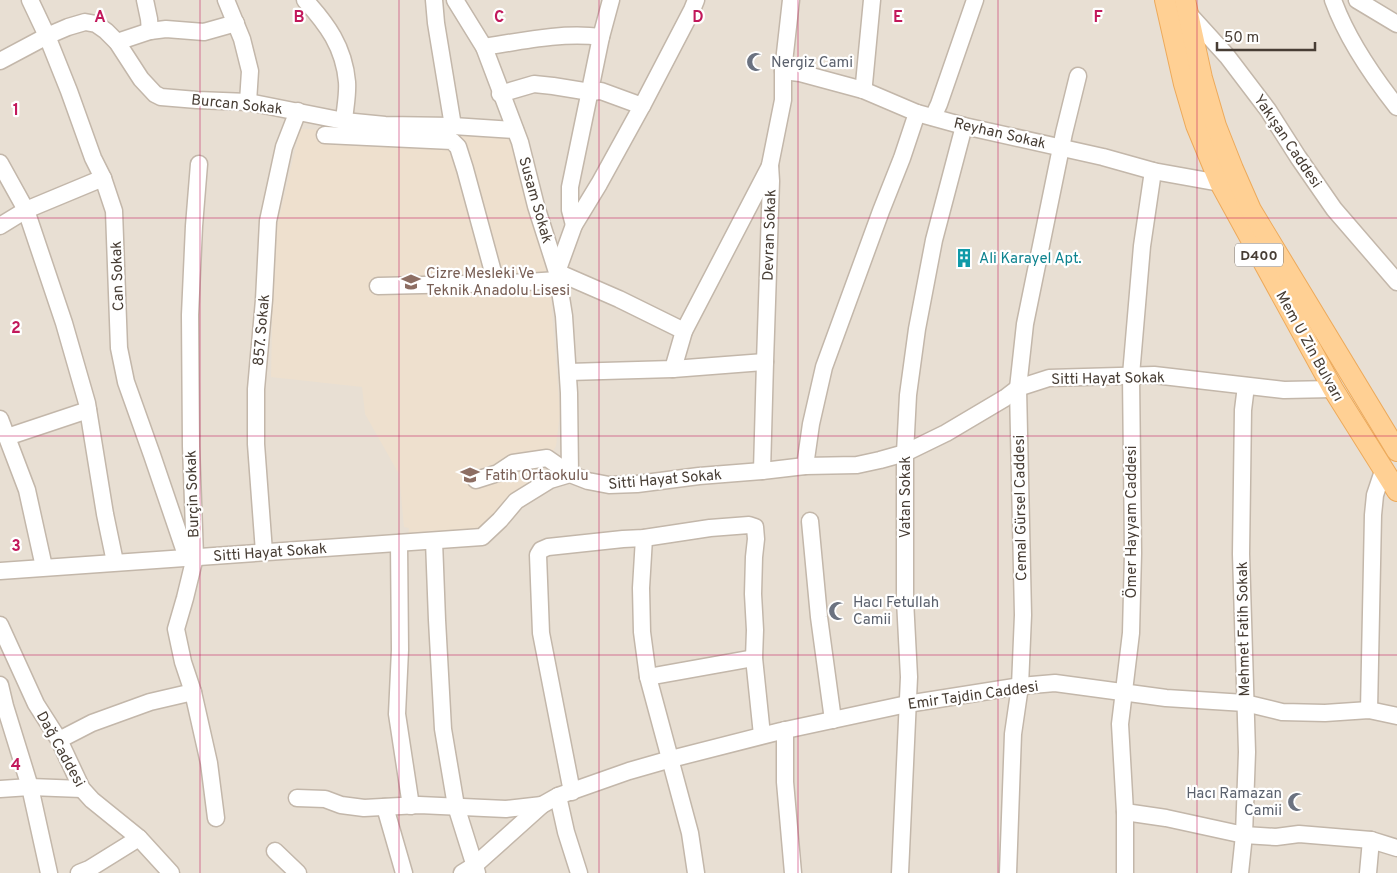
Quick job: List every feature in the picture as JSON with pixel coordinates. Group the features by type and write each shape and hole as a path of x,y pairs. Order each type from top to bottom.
{"main road":[{"name":"Mem U Zin Bulvarı","path":"1165,0 1184,84 1196,124 1220,183 1332,389 1397,491"},
{"name":"Mem U Zin Bulvarı","path":"1184,5 1216,126 1251,210 1397,452"}],"street":[{"name":"Can Sokak","path":"30,0 69,91 114,211 119,348 126,382 191,557"},
{"path":"145,0 150,31"},
{"path":"226,0 242,39 250,71 248,102"},
{"path":"305,0 333,34 343,60 347,83 344,121"},
{"path":"434,0 453,126"},
{"name":"Susam Sokak","path":"455,0 484,47 500,94 520,142 536,206 558,276 564,316 570,393 570,474"},
{"path":"574,225 570,210 570,188 601,37 611,0"},
{"path":"558,276 574,225 642,106 696,0"},
{"name":"Devran Sokak","path":"762,471 770,165 782,100 783,71 791,0"},
{"path":"862,90 872,0"},
{"path":"933,117 975,0"},
{"path":"1333,0 1360,55 1397,107"},
{"path":"1357,0 1397,24"},
{"name":"Yakışan Caddesi","path":"1184,5 1228,56 1268,110 1334,209 1397,282"},
{"name":"Burcan Sokak","path":"0,61 47,36 85,22 96,24 106,31 117,42 141,79 155,94 161,97 248,102 344,121 385,125 453,126 515,130"},
{"path":"117,42 150,31 166,29 204,32 236,23"},
{"path":"484,47 568,36 601,37"},
{"name":"Reyhan Sokak","path":"783,71 800,73 862,90 916,113 964,126 1103,157 1153,172 1220,183"},
{"name":"Cemal Gürsel Caddesi","path":"1008,873 1013,734 1020,686 1023,615 1018,388 1025,324 1061,147 1078,76"},
{"path":"500,94 534,84 590,92 601,91 642,106"},
{"name":"857. Sokak","path":"264,552 256,444 256,390 268,221 284,147 298,111"},
{"path":"805,466 811,424 824,367 902,158 916,113"},
{"name":"Vatan Sokak","path":"900,873 909,677 905,600 905,452 908,395 917,329 934,240 964,126"},
{"path":"325,135 452,141 458,147 493,272 504,283"},
{"path":"0,163 26,210 64,323 88,410 115,562"},
{"name":"Burçin Sokak","path":"199,164 190,315 191,557 186,598 176,630 183,662 193,692 209,763 216,818"},
{"path":"673,369 684,331 770,165"},
{"name":"Ömer Hayyam Caddesi","path":"1125,873 1120,724 1131,632 1133,553 1131,375 1142,246 1153,172"},
{"path":"0,226 26,210 103,178"},
{"path":"378,286 504,283 558,276 619,299 684,331"},
{"path":"568,372 673,369 765,362"},
{"name":"Sitti Hayat Sokak","path":"0,571 482,537 516,502 550,480 570,474 588,481 609,485 637,484 805,466 857,465 905,452 946,433 1005,398 1018,388 1049,378 1154,375 1284,390 1332,389"},
{"name":"Mehmet Fatih Sokak","path":"1240,873 1244,835 1247,752 1244,703 1241,554 1242,410 1246,386"},
{"path":"7,437 88,410"},
{"path":"0,420 26,490 44,567"},
{"path":"476,480 498,473 513,463 546,458 570,474"},
{"path":"1369,710 1372,515 1375,496 1384,468"},
{"path":"810,521 819,617 833,720"},
{"path":"579,873 566,832 565,794 541,633 538,555 541,550 563,545 644,538 710,528 749,525 755,527 753,584 754,658 762,735"},
{"path":"644,538 641,606 642,632 648,677 690,833 696,873"},
{"path":"434,541 436,620 443,729 456,806 471,870 542,805"},
{"path":"399,543 400,650 397,714 411,806"},
{"name":"Dağ Caddesi","path":"0,625 36,704 59,740 82,789 92,800 139,838 171,873"},
{"path":"648,677 754,658"},
{"name":"Emir Tajdin Caddesi","path":"542,805 565,794 629,771 762,735 907,704 1020,686 1055,683 1166,698 1244,703 1282,712 1325,713 1369,710 1397,716"},
{"path":"0,686 30,787 49,873"},
{"path":"59,740 100,720 150,702 193,692"},
{"path":"786,730 785,782 793,873"},
{"path":"0,789 30,787 82,789"},
{"path":"297,798 325,799 341,805 364,808 456,806 506,808 542,805"},
{"path":"385,807 404,873"},
{"path":"1124,812 1166,818 1244,835 1276,837 1299,834 1370,840 1397,848"},
{"path":"79,873 89,869 139,838"},
{"path":"1368,873 1370,840"},
{"path":"275,851 298,873"}],"shaded area":[{"path":"0,0 1397,0 1397,873 0,873"},
{"name":"Cizre Mesleki Ve Teknik Anadolu Lisesi","path":"300,129 514,137 550,287 560,413 556,446 540,476 516,490 476,532 408,538 409,528 404,527 399,474 365,414 362,387 271,377 276,231"}],"place":[{"name":"Nergiz Cami","path":"756,62"},
{"name":"Ali Karayel Apt.","path":"964,258"},
{"name":"Cizre Mesleki Ve Teknik Anadolu Lisesi","path":"411,282"},
{"name":"Fatih Ortaokulu","path":"470,475"},
{"name":"Hacı Fetullah Camii","path":"838,611"},
{"name":"Hacı Ramazan Camii","path":"1297,802"}]}
